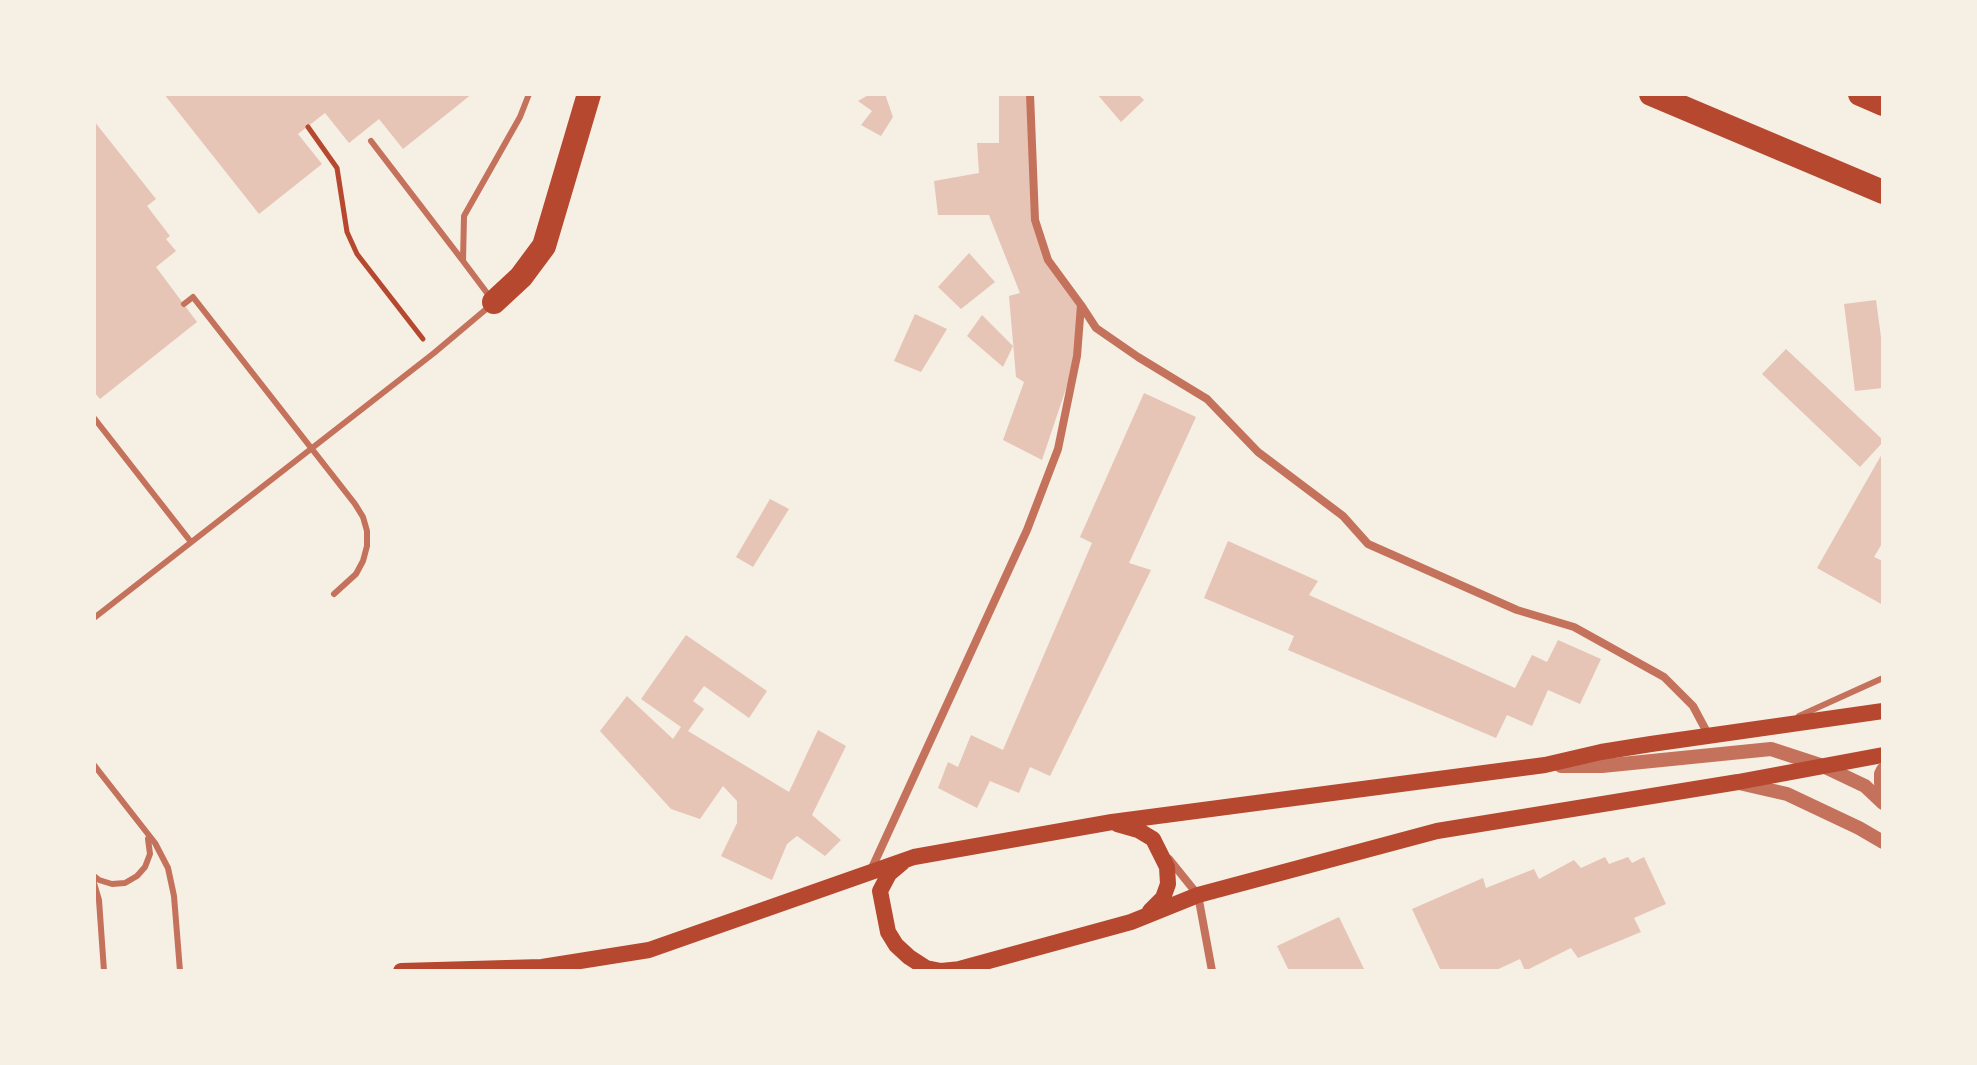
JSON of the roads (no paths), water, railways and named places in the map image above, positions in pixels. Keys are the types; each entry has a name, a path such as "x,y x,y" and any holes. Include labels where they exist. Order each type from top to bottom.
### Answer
{"highway":[{"path":"494,302 521,277 544,246 589,94"},
{"path":"1651,94 1883,192"},
{"path":"1860,94 1883,104"}],"main road":[{"path":"401,971 542,967 649,950 914,857 1112,822 1545,765 1601,752 1883,711"},
{"path":"914,857 899,864 889,874 880,891 888,932 896,945 926,968 956,970 1131,922 1198,895 1437,831 1883,755"},
{"path":"1112,822 1138,830 1153,839 1167,867 1168,884 1163,898 1131,922"}],"street":[{"path":"1030,94 1035,220 1048,260 1096,328 1207,399 1258,452 1343,516 1368,544 1517,610 1574,627 1664,677 1693,706 1709,736"},
{"path":"870,871 1027,530 1058,449 1077,356 1081,305"},
{"path":"1545,765 1602,766 1771,749 1823,766 1865,786 1883,803"},
{"path":"1883,770 1883,786"},
{"path":"1738,782 1787,794 1883,842"},
{"path":"1153,839 1198,895 1212,971"}],"lane":[{"path":"463,261 464,216 520,117 529,94"},
{"path":"94,618 434,353 494,302 371,141"},
{"path":"184,304 193,297 363,517 367,531 363,561 356,574 334,594"},
{"path":"94,418 191,542"},
{"path":"1776,727 1883,678"},
{"path":"94,765 162,855 172,882 180,971"},
{"path":"94,876 112,884 125,883 137,876 150,854 144,829"},
{"path":"94,883 99,900 104,971"}]}
